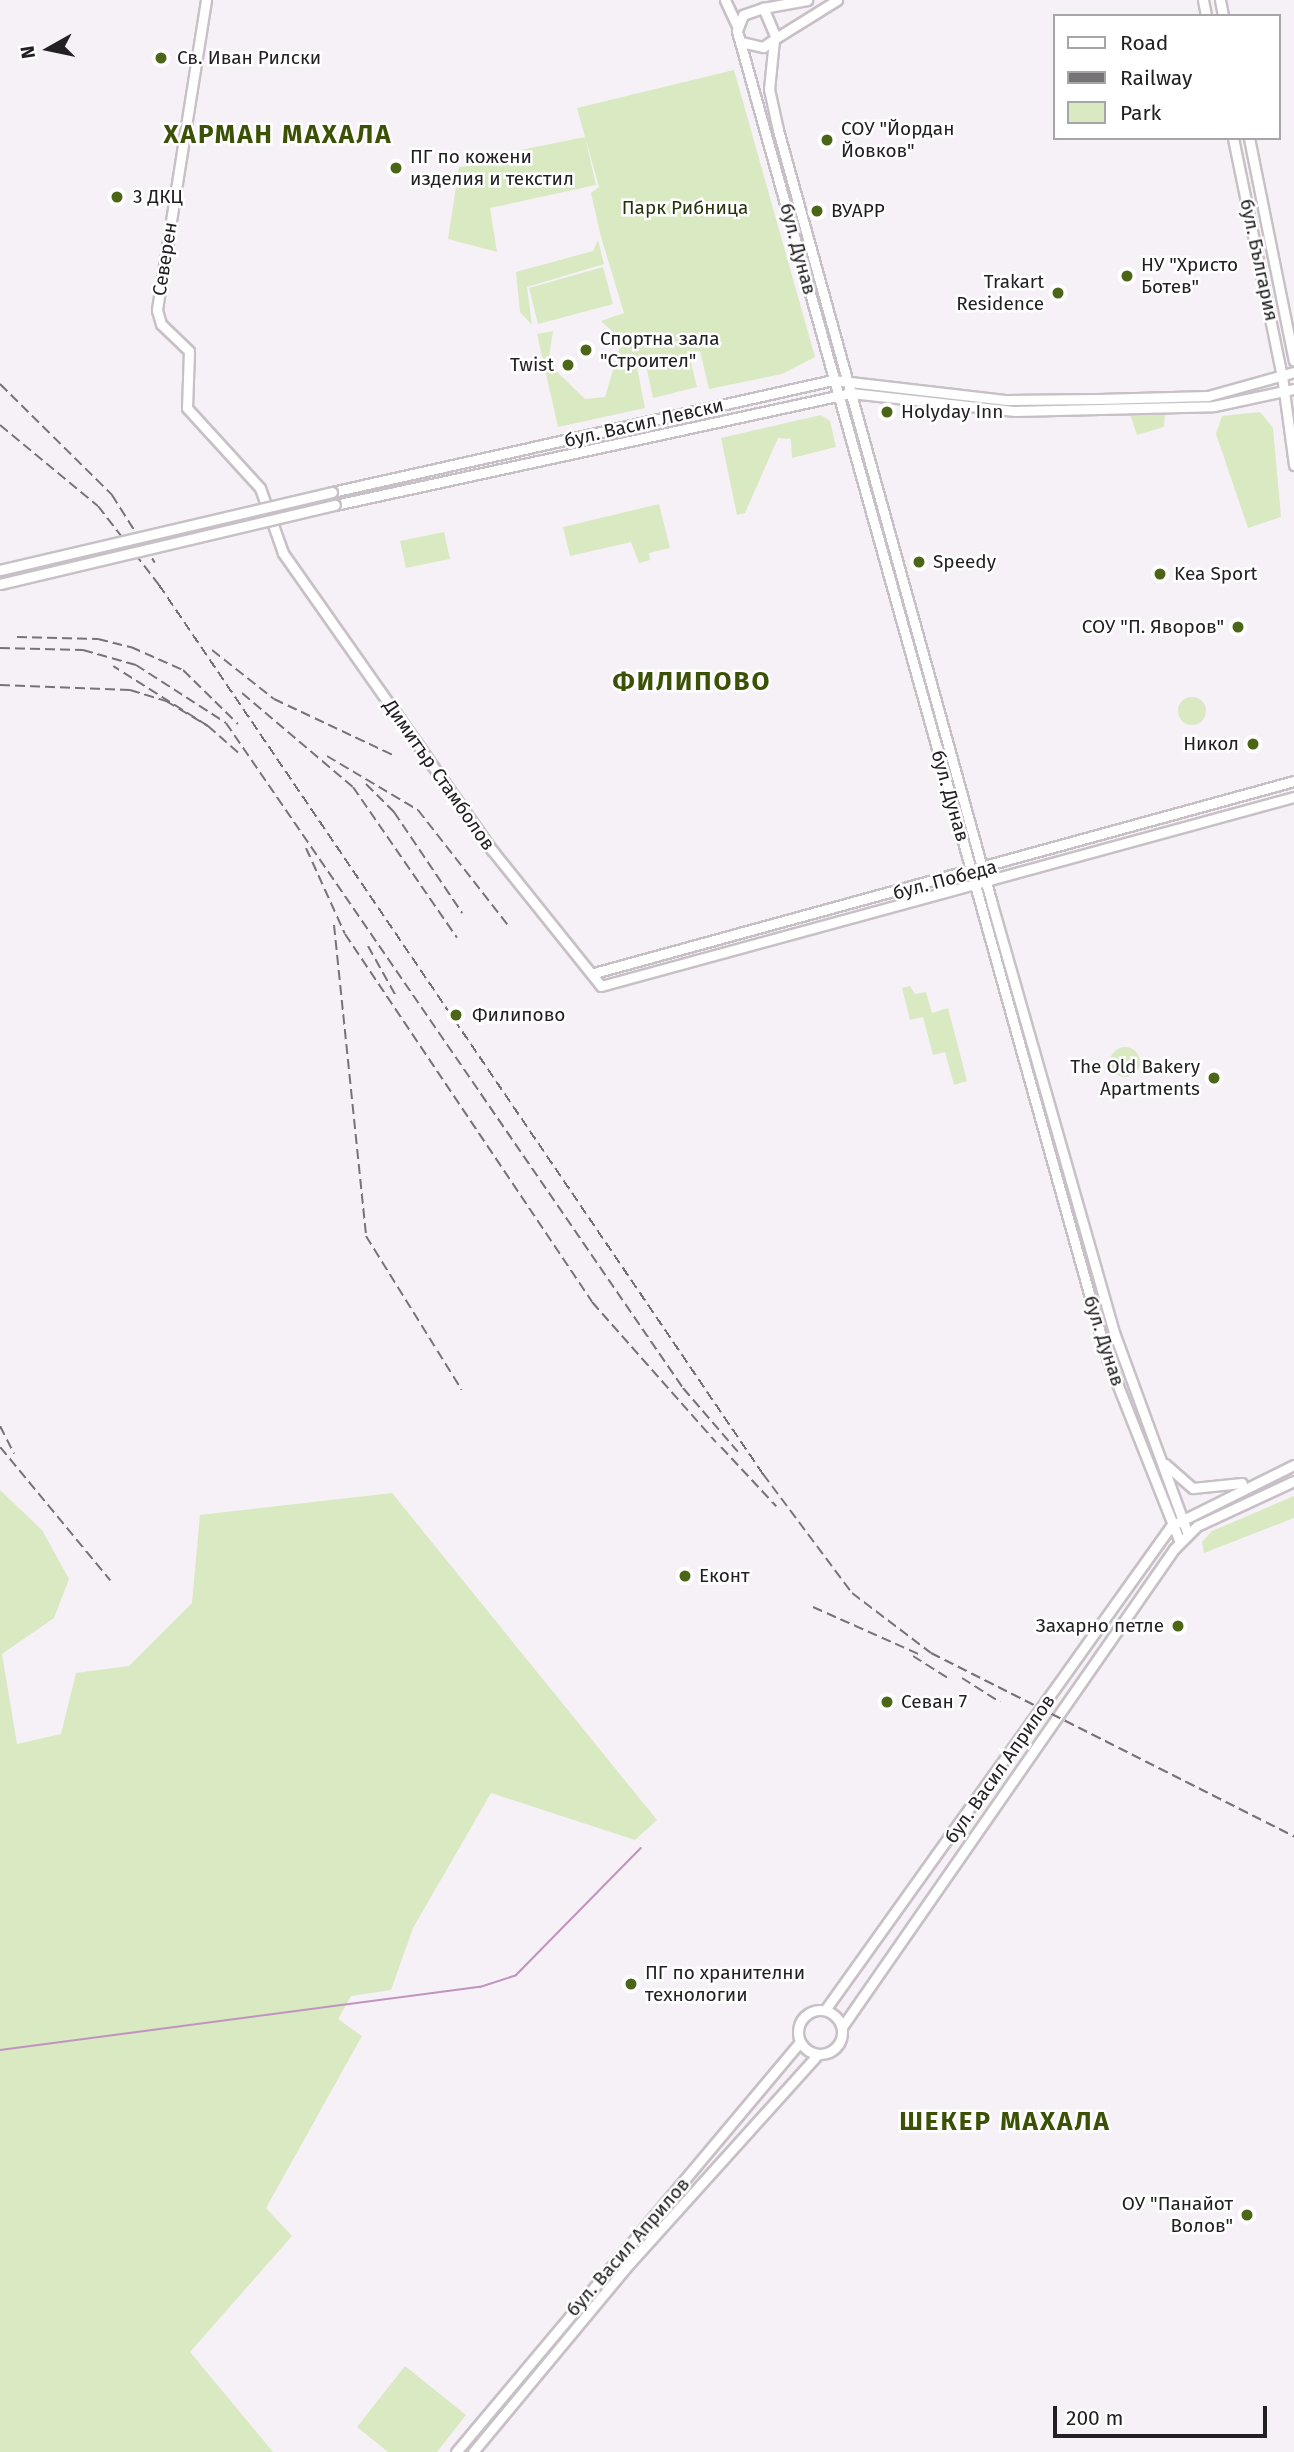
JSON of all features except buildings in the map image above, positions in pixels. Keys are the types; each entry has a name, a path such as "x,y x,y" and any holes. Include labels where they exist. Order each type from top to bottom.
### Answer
{"main road":[{"name":"Северен","path":"206,0 158,318 189,351 187,408 260,488 287,558"},
{"name":"бул. Дунав","path":"725,0 737,26 837,395 1107,1358 1171,1526 1180,1542"},
{"path":"737,26 759,5 807,0"},
{"path":"741,42 757,48 837,0"},
{"path":"759,5 775,39"},
{"name":"бул. Дунав","path":"775,39 770,97 987,886 1115,1335 1188,1534"},
{"name":"бул. България","path":"1233,140 1282,376 1289,391 1294,465"},
{"name":"бул. България","path":"1249,140 1294,361"},
{"name":"бул. Васил Левски","path":"0,570 332,492 833,380 848,379 1016,400 1208,396 1294,372"},
{"name":"бул. Васил Левски","path":"0,584 335,505 837,395 851,393 1015,411 1214,406 1289,391"},
{"name":"Димитър Стамболов","path":"287,558 492,850 594,973 601,986"},
{"name":"бул. Победа","path":"594,973 983,871 1294,781"},
{"name":"бул. Победа","path":"601,986 987,886 1294,797"},
{"path":"1160,1459 1182,1483 1199,1490 1260,1479 1294,1465"},
{"name":"бул. Васил Априлов","path":"825,2010 1171,1526 1182,1517 1260,1479"},
{"name":"бул. Васил Априлов","path":"842,2027 1180,1542 1188,1534 1294,1481"},
{"path":"825,2010 842,2027 834,2050 818,2054 800,2042 801,2020 825,2010"},
{"name":"бул. Васил Априлов","path":"456,2452 800,2042"},
{"name":"бул. Васил Априлов","path":"473,2452 630,2263 818,2054"}],"green space":[{"name":"Парк Рибница","path":"734,70 815,357 782,374 709,389 700,351 637,367 645,408 558,427 537,334 553,331 548,363 585,399 605,397 622,340 601,321 624,313 601,237 591,193 599,187 577,108"},
{"path":"585,137 596,185 490,208 497,252 448,239 459,167 506,161 506,153"},
{"path":"598,240 604,264 527,287 532,325 520,312 516,272 593,251"},
{"path":"603,267 613,304 538,324 529,288"},
{"path":"689,355 697,387 653,398 646,366"},
{"path":"1260,412 1273,428 1281,517 1248,528 1216,434 1222,416"},
{"path":"1165,413 1164,427 1137,435 1130,414"},
{"path":"821,415 830,421 836,447 792,458 791,439 778,438 745,513 737,515 721,438"},
{"path":"659,504 670,548 649,553 650,560 639,563 631,542 570,556 563,527"},
{"path":"444,532 450,559 406,568 400,541"},
{"path":"1192,697 1202,701 1206,711 1202,721 1192,725 1182,721 1178,711 1182,701"},
{"path":"910,986 915,994 926,992 932,1013 948,1008 967,1081 954,1085 945,1052 933,1055 923,1017 910,1020 902,988"},
{"path":"1125,1047 1136,1051 1140,1062 1136,1073 1125,1077 1114,1073 1110,1062 1114,1051"},
{"path":"0,1490 42,1530 69,1579 54,1618 2,1654 17,1744 61,1734 76,1673 129,1666 192,1603 200,1515 392,1493 657,1820 635,1840 491,1793 413,1928 391,1990 351,1996 338,2019 362,2036 266,2208 292,2236 190,2352 273,2452 0,2452"},
{"path":"1294,1496 1294,1518 1204,1553 1202,1542 1212,1531"},
{"path":"405,2366 466,2415 437,2452 388,2452 357,2427"}],"waterway":[{"path":"0,2050 480,1987 516,1975 641,1848"}],"railway":[{"path":"0,384 112,495 155,563"},
{"path":"0,425 98,506 159,585 763,1474 852,1593 931,1653 1294,1836"},
{"path":"17,637 98,639 131,647 183,670 238,724"},
{"path":"0,648 83,650 136,665 226,723 683,1388 738,1452"},
{"path":"212,650 274,699 395,756"},
{"path":"0,685 130,690 166,701 208,726 113,666"},
{"path":"242,693 353,787 457,938"},
{"path":"208,726 242,756"},
{"path":"327,756 418,810 508,925"},
{"path":"366,784 394,812 462,913"},
{"path":"306,848 345,934 592,1302 716,1442"},
{"path":"334,925 366,1236 462,1390"},
{"path":"368,946 396,996"},
{"path":"0,1426 14,1454"},
{"path":"0,1447 110,1580"},
{"path":"721,1447 776,1506"},
{"path":"813,1607 923,1656"},
{"path":"913,1656 948,1678"},
{"path":"962,1678 1000,1702"}],"place":[{"name":"Св. Иван Рилски","path":"161,58"},
{"name":"СОУ \"Йордан Йовков\"","path":"827,140"},
{"name":"ПГ по кожени изделия и текстил","path":"396,168"},
{"name":"3 ДКЦ","path":"117,197"},
{"name":"ВУАРР","path":"817,211"},
{"name":"НУ \"Христо Ботев\"","path":"1127,276"},
{"name":"Trakart Residence","path":"1058,293"},
{"name":"Спортна зала \"Строител\"","path":"586,350"},
{"name":"Twist","path":"568,365"},
{"name":"Holyday Inn","path":"887,412"},
{"name":"Speedy","path":"919,562"},
{"name":"Kea Sport","path":"1160,574"},
{"name":"СОУ \"П. Яворов\"","path":"1238,627"},
{"name":"Никол","path":"1253,744"},
{"name":"Филипово","path":"456,1015"},
{"name":"The Old Bakery Apartments","path":"1214,1078"},
{"name":"Еконт","path":"685,1576"},
{"name":"Захарно петле","path":"1178,1626"},
{"name":"Севан 7","path":"887,1702"},
{"name":"ПГ по хранителни технологии","path":"631,1984"},
{"name":"ОУ \"Панайот Волов\"","path":"1247,2215"}],"district":[{"name":"ХАРМАН МАХАЛА","path":"278,135"},
{"name":"ФИЛИПОВО","path":"692,682"},
{"name":"ШЕКЕР МАХАЛА","path":"1005,2122"}]}
